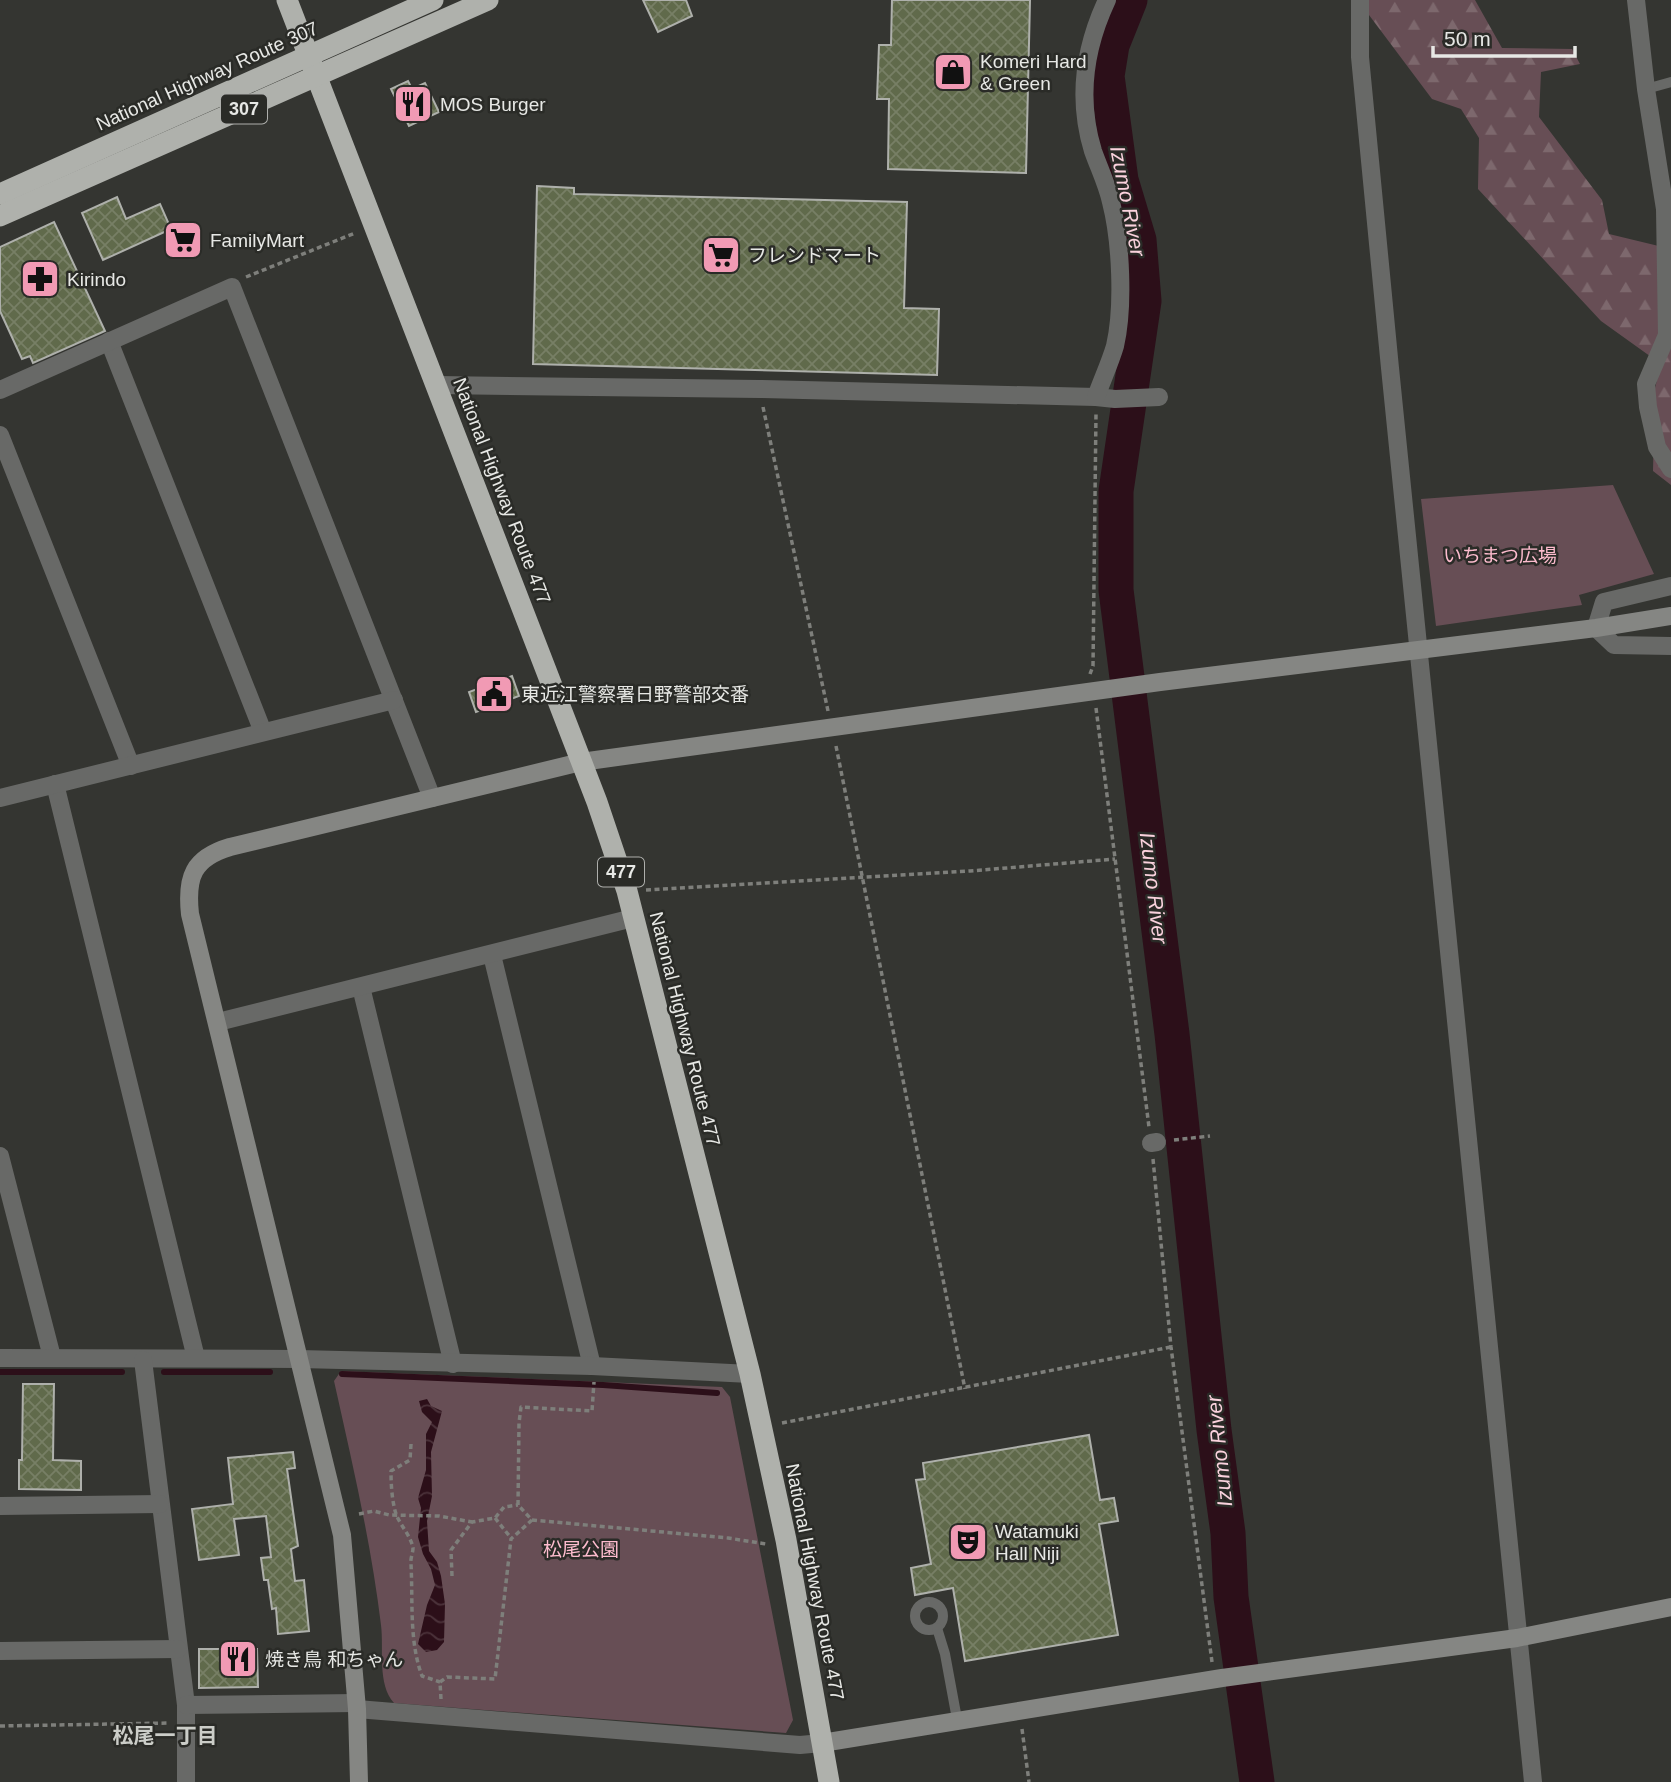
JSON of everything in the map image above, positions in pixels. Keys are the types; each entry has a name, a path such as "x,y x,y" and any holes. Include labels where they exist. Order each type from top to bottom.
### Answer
{"highway":[{"name":"National Highway Route 477","path":"287,0 597,802 627,891 762,1426 786,1539 829,1782"},
{"name":"National Highway Route 307","path":"0,194 433,0"},
{"name":"307","path":"0,216 488,0"}],"street":[{"path":"1096,397 1115,345 1120,290 1119,243 1111,200 1093,149 1083,107 1084,72 1098,18 1107,0"},
{"path":"1360,0 1362,70 1533,1782"},
{"path":"1636,0 1646,89 1668,217 1667,335 1646,384 1657,447 1670,465"},
{"path":"0,390 232,287 432,798"},
{"path":"109,341 264,732"},
{"path":"438,386 760,389 1096,397 1115,400 1160,397"},
{"path":"0,435 131,766"},
{"path":"1596,628 1604,601 1671,586"},
{"path":"359,1782 356,1706 342,1535 190,914 189,881 198,865 217,851 230,846 581,762 1160,682 1596,628 1671,616"},
{"path":"1596,628 1614,645 1671,646"},
{"path":"0,798 394,700"},
{"path":"55,784 197,1359"},
{"path":"218,1022 633,918"},
{"path":"492,955 593,1373"},
{"path":"361,986 453,1364"},
{"path":"0,1156 52,1357"},
{"path":"0,1358 299,1359 453,1364 593,1373 750,1374"},
{"path":"143,1360 186,1714 186,1782"},
{"path":"0,1506 160,1504"},
{"path":"186,1714 356,1706 800,1745 1268,1671 1517,1637 1671,1607"},
{"path":"0,1651 178,1649"}],"lane":[{"path":"1646,89 1671,82"},
{"path":"937,1628 945,1654 957,1719"}],"path":[{"path":"232,287 238,280 373,226"},
{"path":"760,389 863,877 965,1389"},
{"path":"1096,397 1092,692 1154,1143 1171,1347 1218,1679"},
{"path":"627,891 1115,859"},
{"path":"1154,1143 1210,1136"},
{"path":"762,1426 965,1389 1171,1347"},
{"path":"593,1373 592,1411 521,1407 518,1505 531,1520 771,1545"},
{"path":"411,1444 410,1460 391,1471 391,1485 397,1515 413,1549 410,1560 415,1657 422,1676 440,1682"},
{"path":"359,1514 373,1511 472,1522 495,1518 504,1507 518,1505"},
{"path":"495,1518 512,1539"},
{"path":"440,1682 447,1677 495,1679 512,1539 531,1520"},
{"path":"452,1576 452,1550 472,1522"},
{"path":"440,1682 442,1715"},
{"path":"1019,1710 1029,1782"},
{"path":"0,1726 186,1714"}],"green space":[{"path":"1368,0 1475,0 1502,48 1572,49 1580,64 1541,72 1539,117 1602,200 1609,234 1671,249 1671,485 1653,471 1655,388 1661,364 1601,321 1478,189 1479,138 1461,109 1432,99 1369,15"},
{"name":"いちまつ広場","path":"1613,485 1654,574 1579,595 1582,605 1436,626 1421,499"},
{"name":"松尾公園","path":"341,1371 722,1387 730,1397 793,1720 786,1733 394,1703 383,1677 381,1625 372,1563 334,1381"}],"water":[{"path":"427,1399 431,1406 442,1411 431,1452 432,1496 427,1521 429,1551 437,1562 445,1604 444,1642 437,1650 426,1652 418,1644 427,1605 435,1585 418,1537 421,1508 418,1498 426,1470 426,1434 432,1422 422,1412 419,1401"}],"building":[{"path":"643,0 686,0 692,16 658,32"},
{"name":"Komeri Hard & Green","path":"892,0 1030,0 1026,173 888,169 889,99 877,99 879,45 891,45"},
{"name":"MOS Burger","path":"408,81 412,89 425,83 439,112 409,126 391,89"},
{"name":"フレンドマート","path":"537,186 574,188 574,194 907,202 904,308 939,309 937,375 533,364"},
{"path":"117,197 126,219 160,204 171,229 103,260 82,213"},
{"name":"Kirindo","path":"54,222 105,331 33,363 30,356 22,359 0,311 0,247"},
{"name":"東近江警察署日野警部交番","path":"512,676 519,696 476,712 469,692"},
{"path":"23,1384 54,1384 53,1460 81,1461 81,1490 19,1489"},
{"path":"1089,1435 1100,1500 1114,1498 1118,1521 1099,1524 1118,1635 965,1661 953,1588 915,1595 911,1568 931,1564 916,1480 925,1479 923,1463"},
{"path":"293,1452 295,1468 287,1469 298,1546 291,1549 295,1581 304,1580 309,1631 278,1634 276,1608 272,1609 268,1580 264,1580 261,1558 271,1557 266,1516 234,1519 239,1555 199,1560 192,1509 233,1504 228,1458"},
{"path":"199,1649 257,1649 258,1687 199,1688"}],"waterway":[{"name":"Izumo River","path":"1130,0 1112,45 1107,76 1121,180 1139,240 1144,301 1116,491 1116,590 1172,1034 1214,1430 1228,1533 1231,1597 1257,1782"},
{"path":"0,1372 122,1372"},
{"path":"164,1372 270,1372"},
{"path":"342,1374 603,1385 717,1393"}],"place":[{"name":"Komeri Hard & Green","path":"953,72"},
{"name":"MOS Burger","path":"413,104"},
{"name":"FamilyMart","path":"183,240"},
{"name":"フレンドマート","path":"721,255"},
{"name":"Kirindo","path":"40,279"},
{"name":"東近江警察署日野警部交番","path":"494,694"},
{"name":"Watamuki Hall Niji","path":"968,1542"},
{"name":"焼き鳥 和ちゃん","path":"238,1659"}],"district":[{"name":"松尾一丁目","path":"165,1735"}]}
